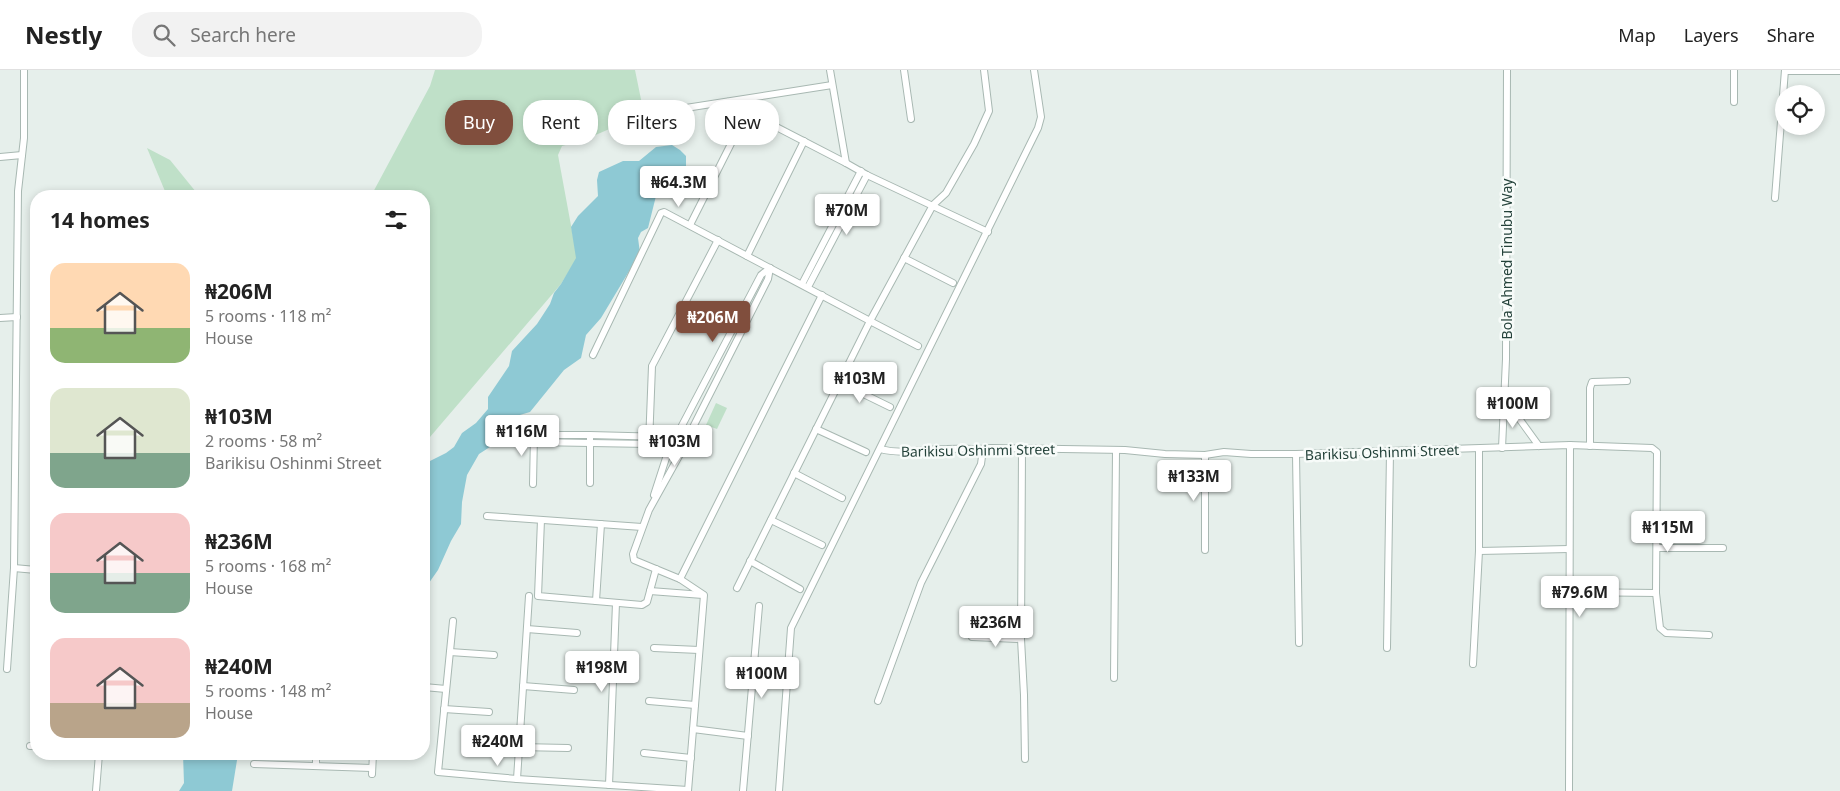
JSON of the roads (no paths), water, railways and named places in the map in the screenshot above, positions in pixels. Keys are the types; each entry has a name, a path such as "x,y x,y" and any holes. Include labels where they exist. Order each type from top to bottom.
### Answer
{"street":[{"path":"7,669 14,568 18,191 22,155 24,70"},
{"path":"830,70 846,163"},
{"path":"904,70 911,119"},
{"path":"737,588 870,320 933,205 946,193 974,144 989,111 984,70"},
{"path":"779,791 790,628 1041,122 1034,70"},
{"name":"Bola Ahmed Tinubu Way","path":"1502,448 1505,399 1507,70"},
{"path":"1734,70 1734,102"},
{"path":"1776,198 1785,71 1840,71"},
{"path":"740,100 832,85"},
{"path":"779,128 864,173 988,232"},
{"path":"747,256 804,141"},
{"path":"690,225 730,145"},
{"path":"0,157 22,155"},
{"path":"805,286 864,173"},
{"path":"593,355 659,216 664,212 918,346"},
{"path":"649,444 652,366 718,240"},
{"path":"904,258 953,283"},
{"path":"677,434 760,274 770,268"},
{"path":"704,595 680,579 633,558 642,527 650,510 684,450 685,443 768,279 770,268"},
{"path":"680,579 822,295"},
{"path":"0,318 16,317"},
{"path":"1590,446 1590,388 1592,382 1627,381"},
{"path":"840,382 890,407"},
{"path":"1505,399 1539,446"},
{"path":"816,429 866,452"},
{"path":"534,439 590,435 666,437 677,434 685,443"},
{"path":"590,435 590,483"},
{"path":"650,510 667,455 662,444 666,437"},
{"path":"534,439 590,443 649,444 663,448"},
{"path":"533,484 534,439"},
{"path":"1569,791 1570,445"},
{"name":"Barikisu Oshinmi Street","path":"880,449 900,452 998,448 1125,450 1205,455 1224,452 1296,454 1570,445 1655,449 1657,452 1656,593 1662,631 1666,633 1709,635"},
{"path":"878,701 921,583 981,464 983,449"},
{"path":"1022,449 1020,639 1024,695 1025,759"},
{"path":"1473,664 1479,551 1479,449"},
{"path":"1114,678 1116,451"},
{"path":"1387,648 1390,452"},
{"path":"1296,454 1299,643"},
{"path":"667,455 679,456"},
{"path":"1205,455 1205,550"},
{"path":"794,473 842,498"},
{"path":"487,516 642,527"},
{"path":"541,520 538,596 645,604 656,569"},
{"path":"771,520 822,546"},
{"path":"596,601 601,524"},
{"path":"1657,548 1723,548"},
{"path":"1479,551 1569,549"},
{"path":"750,561 800,589"},
{"path":"14,568 30,569"},
{"path":"650,591 704,595"},
{"path":"1570,592 1656,593"},
{"path":"453,621 438,772 688,790 704,595"},
{"path":"517,779 529,596"},
{"path":"609,785 616,603"},
{"path":"743,791 759,606"},
{"path":"527,629 577,633"},
{"path":"972,637 1020,639"},
{"path":"654,648 699,650"},
{"path":"450,652 494,655"},
{"path":"523,686 574,690"},
{"path":"430,688 446,689"},
{"path":"648,701 695,705"},
{"path":"444,708 489,712"},
{"path":"693,729 748,736"},
{"path":"519,747 568,748"},
{"path":"644,753 691,758"},
{"path":"96,791 98,760"},
{"path":"316,760 316,766"},
{"path":"254,764 316,766 372,771 373,760"}],"water":[{"path":"672,145 686,156 686,166 656,196 648,228 641,232 638,238 640,253 601,318 586,335 581,358 564,370 530,412 513,417 507,436 479,454 467,475 462,502 461,524 438,570 430,581 430,461 454,447 462,433 476,423 488,409 488,397 509,366 512,351 537,324 550,304 554,293 576,258 571,227 578,216 598,196 597,180 599,172 623,161 639,161 656,147"},
{"path":"183,760 237,760 232,791 179,791 184,783"}]}
